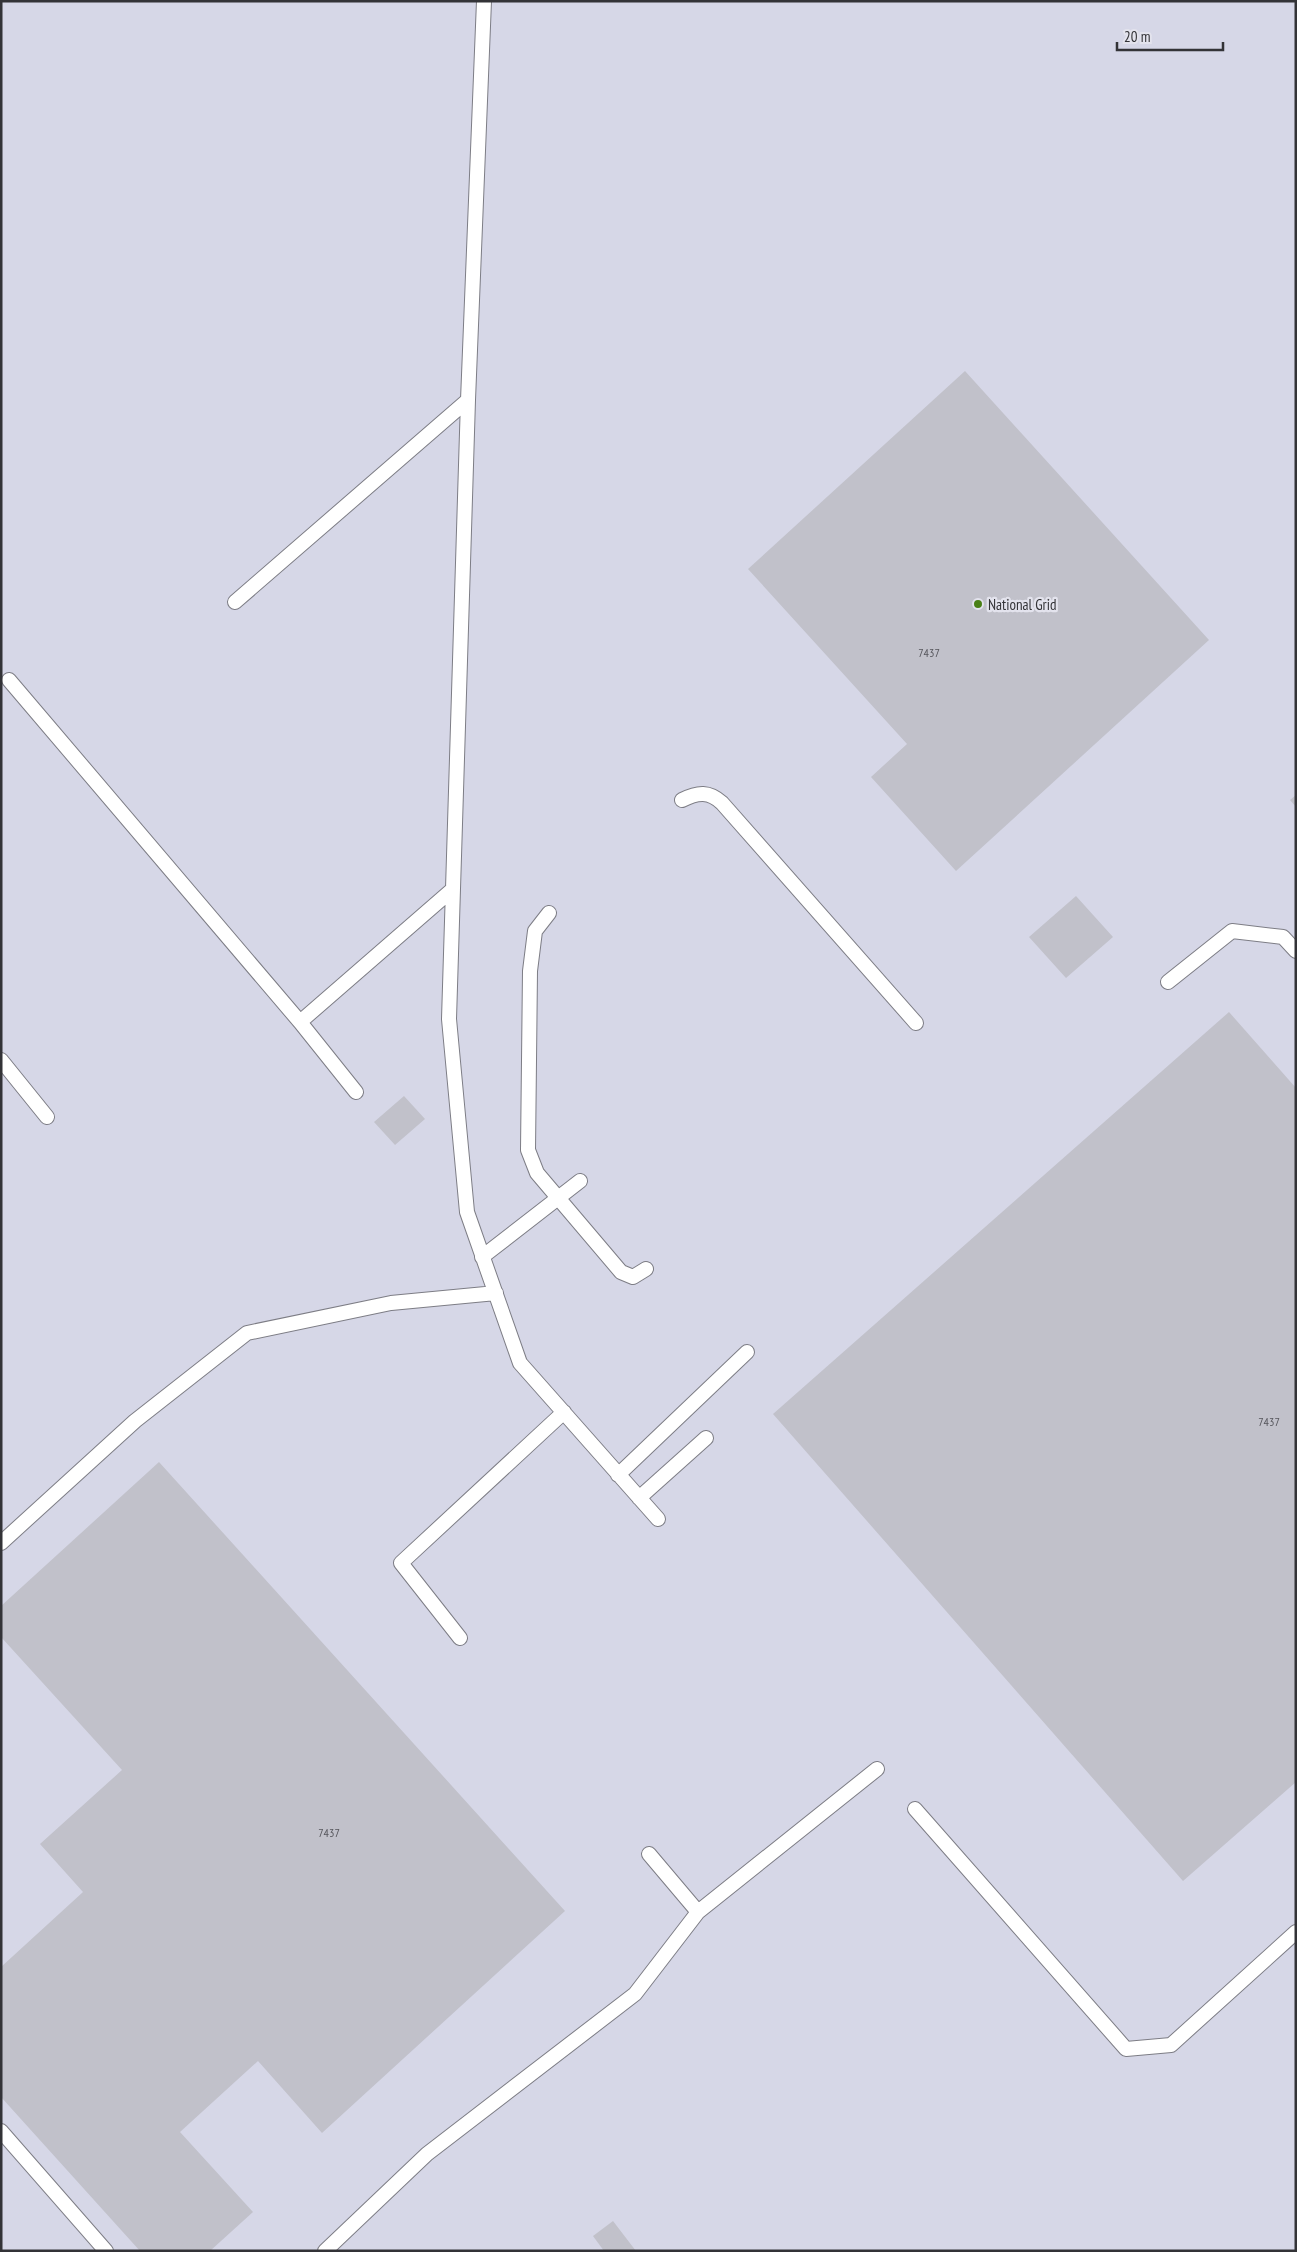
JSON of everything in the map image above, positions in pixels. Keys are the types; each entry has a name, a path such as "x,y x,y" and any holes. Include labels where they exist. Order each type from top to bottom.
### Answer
{"lane":[{"path":"484,1 468,400 449,1019 467,1212 520,1363 658,1519"},
{"path":"235,602 468,400"},
{"path":"9,680 300,1022 356,1092"},
{"path":"682,800 693,794 703,793 714,796 722,803 916,1024"},
{"path":"300,1022 453,889"},
{"path":"549,913 535,931 530,971 528,1150 537,1173 557,1199 621,1272 633,1277 641,1274 646,1268"},
{"path":"1168,982 1232,930 1283,937 1296,951"},
{"path":"1,1060 47,1117"},
{"path":"482,1257 580,1181"},
{"path":"1,1543 135,1421 247,1333 391,1304 496,1294"},
{"path":"618,1475 747,1352"},
{"path":"460,1638 401,1563 564,1412"},
{"path":"639,1498 706,1438"},
{"path":"324,2251 427,2154 635,1994 698,1912 877,1769"},
{"path":"915,1809 1126,2049 1171,2045 1296,1932"},
{"path":"649,1854 698,1912"},
{"path":"1,2131 106,2251"}],"shaded area":[{"name":"National Grid","path":"1,1 1296,1 1296,2251 1,2251"}],"building":[{"name":"National Grid","path":"965,371 1209,640 956,871 871,777 907,744 748,569"},
{"path":"1296,795 1296,807 1290,800"},
{"path":"1076,896 1113,937 1066,978 1029,937"},
{"path":"1229,1012 1296,1088 1296,1782 1183,1881 773,1414"},
{"path":"404,1096 425,1119 395,1145 374,1122"},
{"path":"159,1462 565,1911 322,2133 258,2061 180,2132 253,2212 210,2251 140,2251 1,2097 1,1967 83,1892 40,1844 122,1770 1,1637 1,1606"},
{"path":"613,2221 636,2251 604,2251 593,2236"}],"place":[{"name":"National Grid","path":"978,604"}]}
